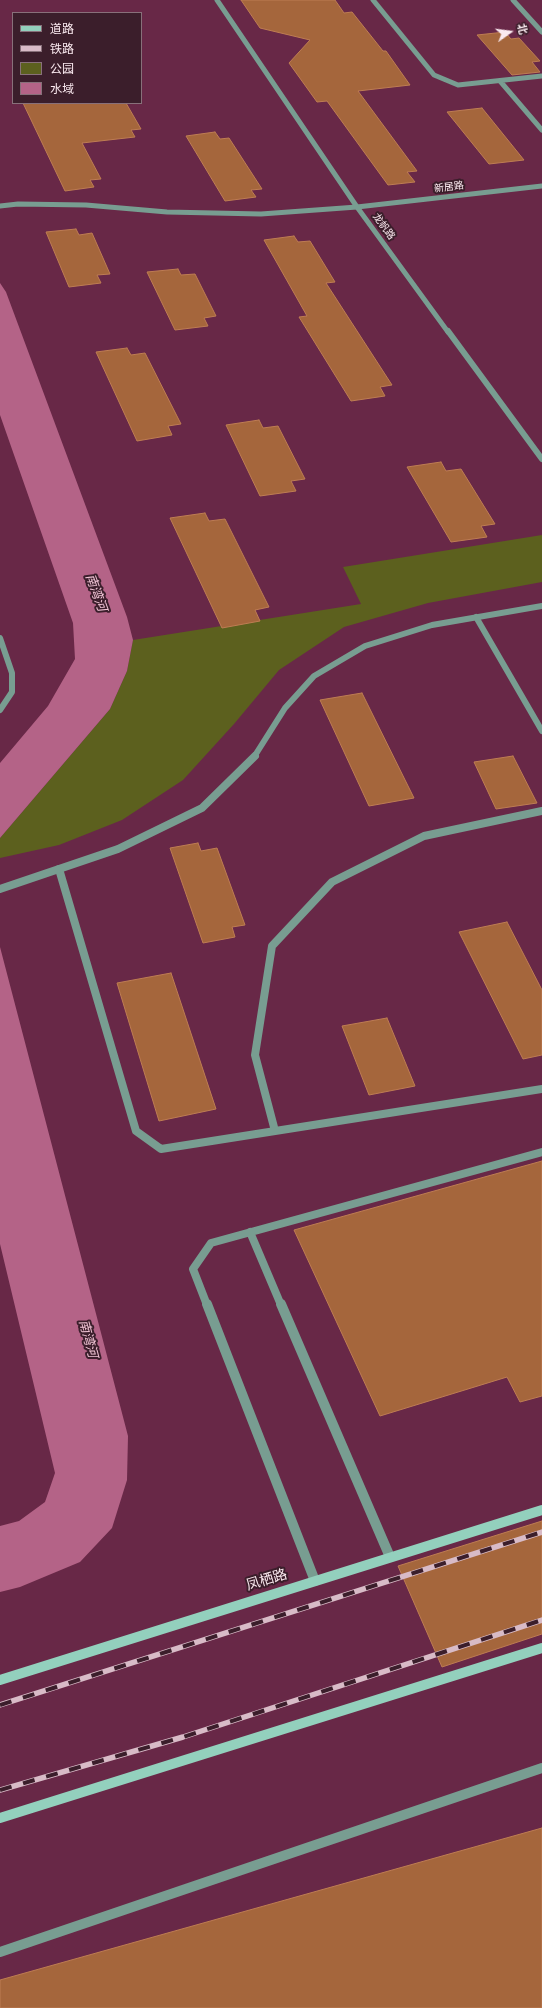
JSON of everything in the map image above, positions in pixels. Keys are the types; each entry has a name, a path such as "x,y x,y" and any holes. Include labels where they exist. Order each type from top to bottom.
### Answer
{"main road":[{"name":"凤栖路","path":"0,1680 542,1510"},
{"path":"0,1818 542,1648"}],"street":[{"name":"龙帆路","path":"217,0 357,207 542,459"},
{"path":"373,0 434,75 458,85 542,76"},
{"path":"513,0 542,32"},
{"path":"500,81 542,130"},
{"name":"新居路","path":"0,206 18,204 86,205 167,212 227,215 261,214 357,207 542,186"},
{"path":"0,888 118,849 202,808 254,758 285,708 314,676 365,646 432,625 542,606"},
{"path":"476,617 542,731"},
{"path":"0,638 12,673 12,692 0,710"},
{"path":"275,1131 255,1055 272,946 332,882 395,850 424,836 542,811"},
{"path":"59,869 136,1131 161,1149 542,1089"},
{"path":"315,1581 193,1269 211,1243 542,1152"},
{"path":"250,1232 390,1557"},
{"path":"0,1952 542,1768"}],"green space":[{"path":"542,535 542,582 428,603 344,627 279,670 234,724 183,780 122,820 59,845 0,858 0,838 110,709 127,671 133,640 361,604 343,567"}],"water":[{"name":"南湾河","path":"0,283 6,292 127,617 133,640 127,671 110,709 0,838 0,763 48,706 75,659 73,623 0,415"},
{"name":"南湾河","path":"0,947 128,1436 127,1480 112,1528 80,1562 20,1587 0,1592 0,1526 19,1521 45,1502 55,1473 0,1244"}],"building":[{"path":"241,0 335,0 344,13 352,12 383,51 386,51 410,85 358,91 417,171 407,172 415,182 388,185 327,101 317,102 289,63 310,40 260,28"},
{"path":"505,32 511,39 519,38 540,61 532,62 540,72 512,75 477,35"},
{"path":"23,104 127,104 141,129 131,130 135,137 82,143 101,179 90,180 94,187 65,191"},
{"path":"482,108 524,160 489,164 447,112"},
{"path":"215,132 220,139 229,138 262,189 251,190 256,197 225,201 186,136"},
{"path":"76,229 79,235 92,233 110,274 97,275 101,283 69,287 46,232"},
{"path":"294,236 298,242 310,241 335,282 326,283 392,385 380,387 385,396 351,401 299,317 307,316 264,240"},
{"path":"178,269 181,275 195,274 216,316 204,318 208,326 175,330 147,272"},
{"path":"127,348 131,355 145,353 181,424 168,426 172,435 137,441 96,352"},
{"path":"259,420 263,428 278,426 305,479 291,481 296,491 260,496 226,425"},
{"path":"441,462 446,471 461,469 495,524 481,526 487,537 451,542 407,467"},
{"path":"205,513 209,521 225,519 269,607 255,610 260,621 222,628 170,518"},
{"path":"362,693 414,798 369,806 320,700"},
{"path":"513,756 537,803 496,809 474,762"},
{"path":"198,843 201,851 217,848 245,925 232,927 235,937 203,943 170,848"},
{"path":"507,922 542,990 542,1055 523,1059 459,932"},
{"path":"171,973 216,1109 159,1121 117,983"},
{"path":"387,1018 415,1086 369,1095 342,1026"},
{"path":"542,1161 542,1396 520,1402 507,1377 380,1416 294,1230"},
{"path":"542,1521 542,1634 442,1667 398,1566"},
{"path":"542,1828 542,2008 0,2008 0,1980"}],"railway":[{"path":"0,1705 542,1532"},
{"path":"0,1790 183,1737 542,1620"}]}
